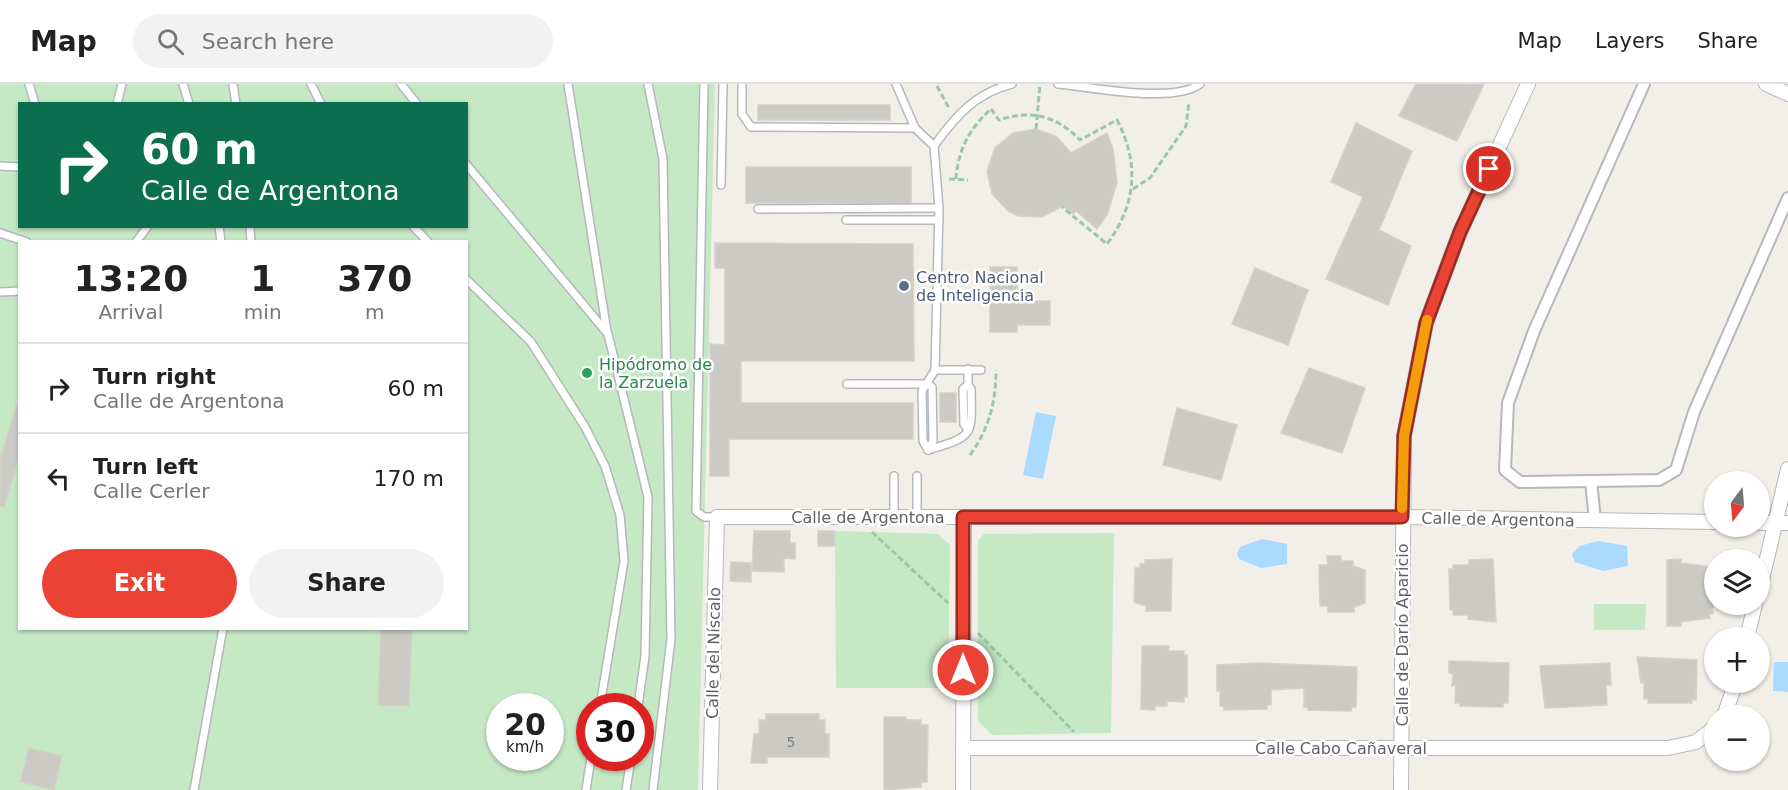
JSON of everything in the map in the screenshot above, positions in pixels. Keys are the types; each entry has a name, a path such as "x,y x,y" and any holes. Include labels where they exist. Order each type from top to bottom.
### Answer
{"street":[{"name":"Calle de Darío Aparicio","path":"1401,790 1404,436 1426,323 1460,232 1528,84"},
{"path":"1644,84 1534,331 1508,403 1505,470 1520,482 1659,480 1676,470 1694,412 1788,198"},
{"path":"1766,84 1788,94"},
{"path":"1770,515 1788,469"},
{"name":"Calle de Argentona","path":"1591,481 1595,520"},
{"name":"Calle de Argentona","path":"717,517 1402,517 1704,522"},
{"name":"Calle del Níscalo","path":"710,790 717,517"},
{"path":"963,517 963,790"},
{"path":"1770,523 1788,523"},
{"name":"Calle Cabo Cañaveral","path":"963,748 1668,748 1696,742 1704,736"}],"lane":[{"path":"29,84 34,102"},
{"path":"118,102 122,84"},
{"path":"183,84 188,102"},
{"path":"233,84 236,102"},
{"path":"311,84 320,102"},
{"path":"401,84 415,102"},
{"path":"568,84 608,334 648,496 645,657 640,693"},
{"path":"648,84 663,159 670,639 653,790"},
{"path":"704,84 696,511 704,517 717,517"},
{"path":"721,185 723,84"},
{"path":"742,84 742,114 751,127 915,128"},
{"path":"896,84 915,128 934,146 938,179 935,370 922,391 923,441 928,450 961,440 968,430 964,424 963,412 963,389 968,385 968,369"},
{"path":"934,146 954,118 986,93 1012,84"},
{"path":"1058,84 1165,94 1190,91 1200,84"},
{"path":"0,166 18,167"},
{"path":"468,166 608,334"},
{"path":"758,209 939,208"},
{"path":"846,220 939,220"},
{"path":"415,228 426,240"},
{"path":"0,234 20,240"},
{"path":"468,281 531,342 585,427 605,466 620,515 624,561 602,693"},
{"path":"0,292 18,291"},
{"path":"935,370 981,370"},
{"path":"847,384 927,384"},
{"path":"894,476 894,517"},
{"path":"917,476 917,517"},
{"path":"194,790 223,630"},
{"path":"586,790 589,771"},
{"path":"626,790 629,771"}],"path":[{"path":"1036,129 1040,84"},
{"path":"937,86 954,118"},
{"path":"1132,190 1149,178 1186,126 1190,91"},
{"path":"986,93 999,120 1024,114 1037,114 1053,119 1068,128 1080,140 1117,120 1131,154 1132,190 1123,219 1107,244 1062,207"},
{"path":"956,179 962,147 969,133 992,109"},
{"path":"938,179 968,180"},
{"path":"970,455 983,438 996,396 996,370"}],"green space":[{"name":"Hipódromo de la Zarzuela","path":"0,84 715,84 698,790 0,790"},
{"path":"835,531 938,534 950,545 948,688 836,688"},
{"path":"1114,533 1111,733 992,735 978,721 978,541 984,534"},
{"path":"1594,604 1646,604 1645,630 1594,630"}],"water":[{"path":"1036,412 1056,416 1043,479 1023,475"},
{"path":"1262,539 1287,544 1287,564 1261,568 1239,559 1237,554 1240,547"},
{"path":"1598,541 1627,546 1628,566 1603,571 1575,562 1572,554 1580,546"},
{"path":"1774,662 1788,662 1788,692 1773,691"}],"building":[{"path":"1416,84 1484,84 1457,141 1399,116"},
{"path":"758,105 890,105 890,120 758,120"},
{"path":"1356,123 1412,151 1379,230 1411,246 1388,305 1326,279 1363,197 1331,182"},
{"path":"1036,129 1057,137 1071,153 1107,133 1113,149 1117,183 1107,215 1097,229 1076,211 1073,214 1063,206 1042,217 1018,216 1008,211 992,194 987,171 995,148 1013,133"},
{"path":"746,167 911,167 911,203 746,203"},
{"path":"715,243 913,244 914,361 741,361 741,403 913,403 913,439 729,439 729,476 710,476 710,344 725,345 725,268 715,268"},
{"path":"990,267 1017,267 1017,301 1050,301 1050,325 1017,325 1017,332 990,332"},
{"path":"1255,268 1308,290 1288,345 1232,324"},
{"path":"1309,368 1365,388 1342,453 1281,433"},
{"path":"940,393 956,393 956,422 940,422"},
{"path":"16,406 18,406 18,460 4,507 0,506 0,459"},
{"path":"1177,408 1237,425 1221,480 1163,465"},
{"path":"754,531 790,531 790,543 795,543 795,559 784,558 784,572 752,571"},
{"path":"818,531 835,531 835,546 818,546"},
{"path":"1327,556 1341,556 1341,561 1353,561 1353,566 1365,570 1365,603 1354,607 1354,612 1328,612 1328,606 1320,606 1319,565 1328,565"},
{"path":"1172,559 1171,611 1146,611 1146,606 1134,602 1135,568 1140,568 1140,564 1145,564 1145,560"},
{"path":"1493,559 1496,622 1468,619 1468,615 1453,615 1453,610 1450,610 1449,569 1453,569 1453,565 1469,565 1469,560"},
{"path":"1681,559 1681,563 1704,566 1704,615 1709,615 1710,618 1681,622 1681,626 1667,626 1667,560"},
{"path":"731,562 751,563 751,582 730,581"},
{"path":"381,630 412,630 409,706 378,705"},
{"path":"1142,646 1169,646 1168,651 1184,651 1184,655 1187,655 1187,697 1184,697 1184,702 1167,701 1167,706 1155,706 1155,710 1141,709"},
{"path":"1637,657 1697,660 1696,700 1692,699 1692,703 1648,703 1648,699 1644,699 1644,682 1641,683"},
{"path":"1449,661 1509,663 1508,703 1503,703 1503,707 1460,706 1460,703 1455,703 1456,685 1452,686 1453,674 1449,673"},
{"path":"1259,663 1357,667 1356,707 1352,707 1351,711 1308,710 1308,707 1304,707 1304,688 1271,690 1271,705 1267,705 1267,709 1224,710 1224,706 1220,706 1220,691 1217,691 1217,665"},
{"path":"1610,663 1611,685 1606,685 1607,705 1545,708 1540,666"},
{"path":"766,714 819,714 819,720 825,720 825,734 829,734 829,757 767,757 767,763 751,763 754,734 759,734 759,720 766,720"},
{"path":"884,717 906,717 906,720 921,720 921,725 928,725 927,782 921,782 921,787 884,790"},
{"path":"29,748 62,756 54,790 20,782"}],"slow traffic":[{"path":"1402,508 1404,436 1427,320"}],"place":[{"name":"Centro Nacional de Inteligencia","path":"904,286"},
{"name":"Hipódromo de la Zarzuela","path":"587,373"}],"route":[{"path":"963,670 963,517 1402,517 1404,436 1426,323 1460,232 1489,169"}]}
